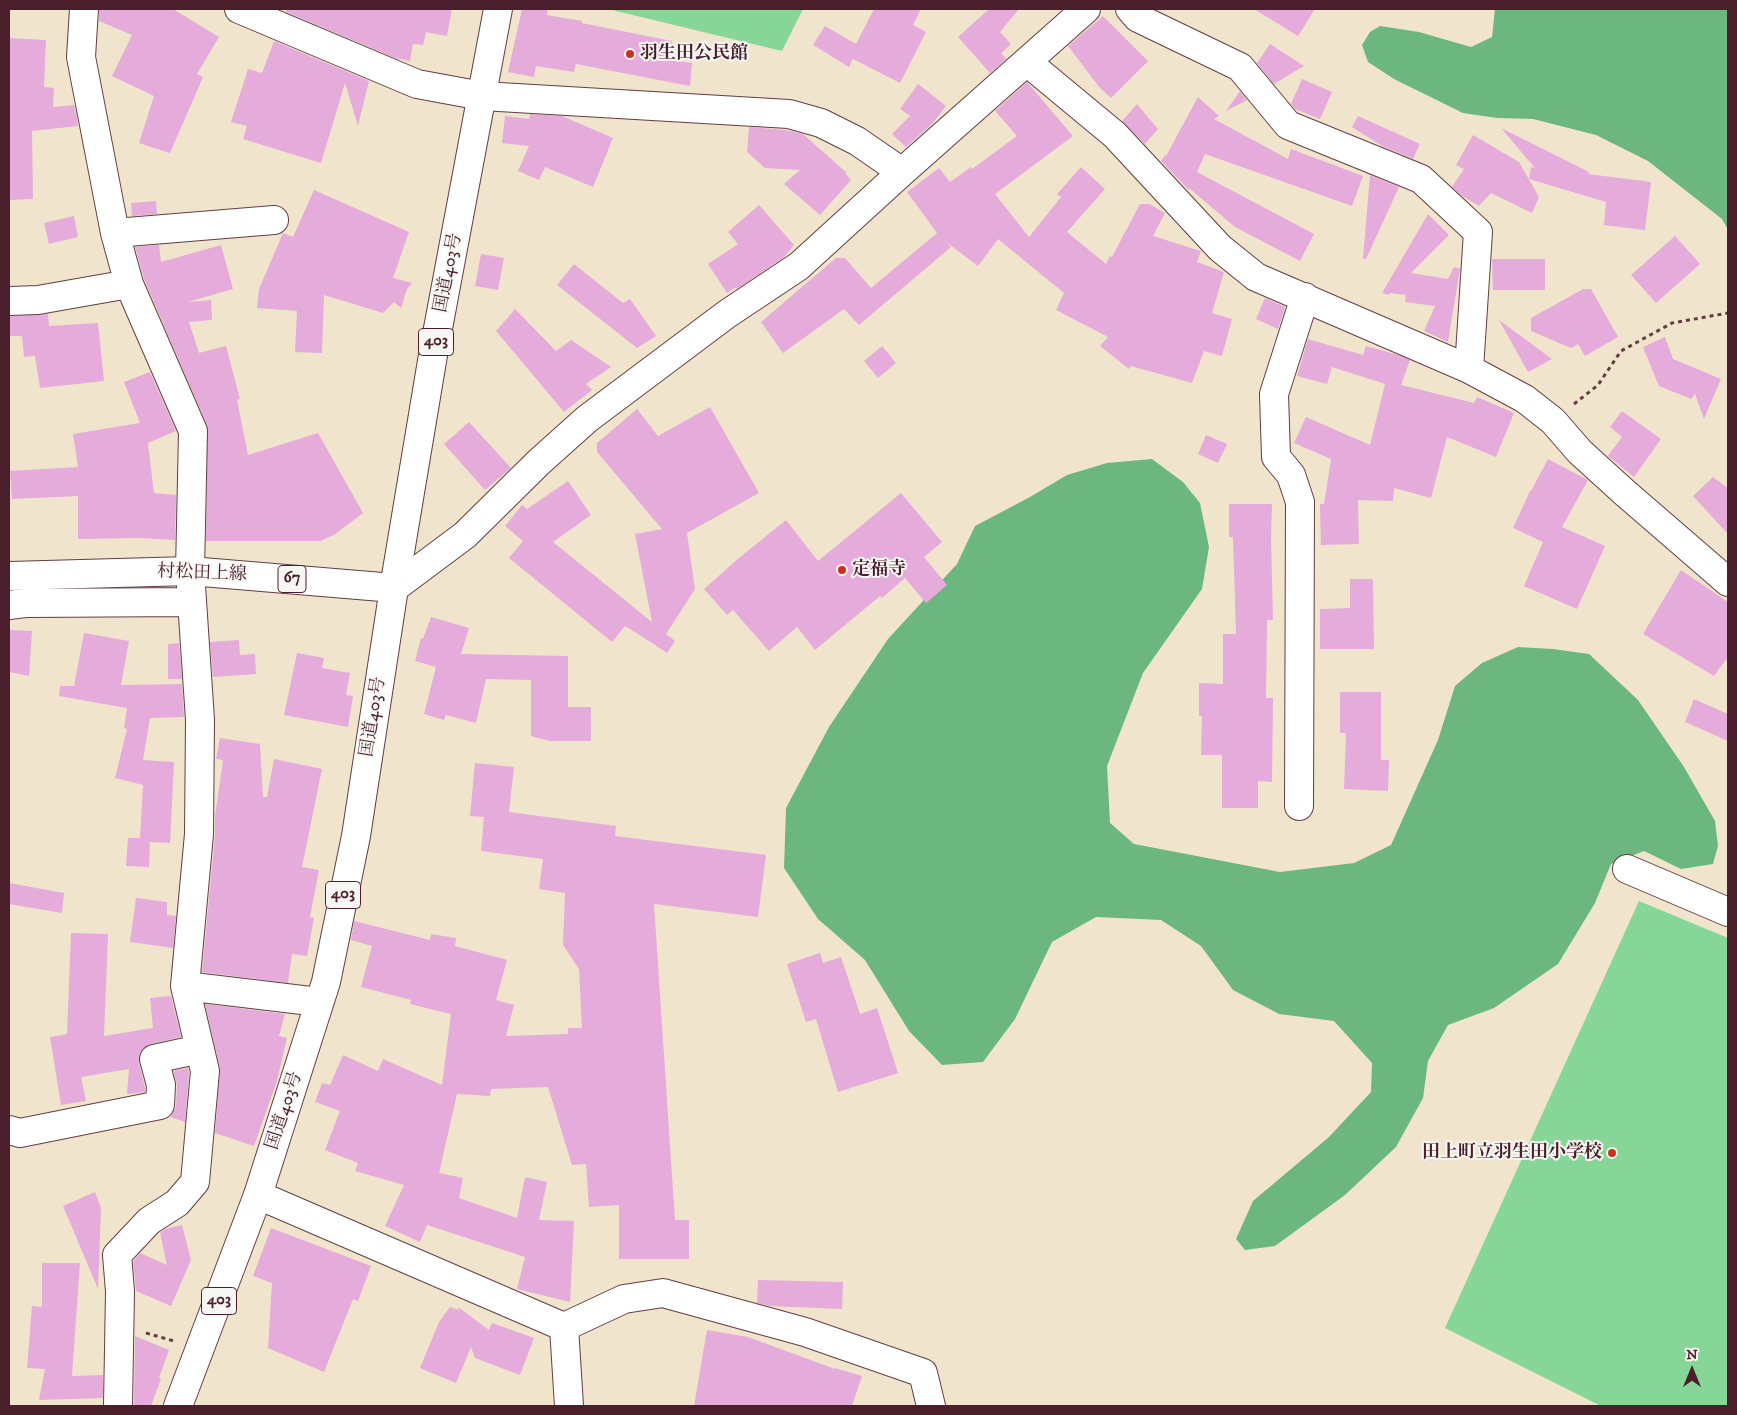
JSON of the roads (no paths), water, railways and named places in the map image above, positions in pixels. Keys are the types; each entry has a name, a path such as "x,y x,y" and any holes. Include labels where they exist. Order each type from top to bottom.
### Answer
{"main road":[{"path":"84,9 81,57 115,233 129,284 193,431 190,571 200,720 199,834 185,986 205,1070 195,1182 177,1203 149,1221 117,1255 120,1291 118,1406"},
{"path":"238,9 417,84 482,96 789,114 821,123 857,141 902,172"},
{"name":"国道403号","path":"178,1406 258,1194 326,982 356,836 394,588 433,355 498,9"},
{"path":"394,588 465,535 539,462 588,419 727,314 800,266 902,172 1086,9"},
{"path":"1130,9 1138,18 1240,67 1288,125 1421,179 1478,232 1469,369"},
{"path":"1027,62 1115,135 1220,248 1256,277 1469,369 1526,399 1552,421 1580,452 1624,492 1728,582"},
{"path":"115,233 274,220"},
{"path":"9,301 38,300 129,284"},
{"path":"1298,806 1300,502 1291,475 1276,457 1274,394 1305,298"},
{"name":"村松田上線","path":"9,576 190,571 394,588"},
{"path":"9,605 25,603 192,602"},
{"path":"1626,869 1728,912"},
{"path":"185,986 319,1002"},
{"path":"9,1130 20,1133 160,1106 161,1085 154,1059 200,1049"},
{"path":"258,1194 564,1327 624,1299 663,1293 805,1332 922,1373 932,1406"},
{"path":"564,1327 569,1406"}],"place":[{"name":"羽生田公民館","path":"630,54"},
{"name":"定福寺","path":"842,570"},
{"name":"田上町立羽生田小学校","path":"1612,1153"}]}
